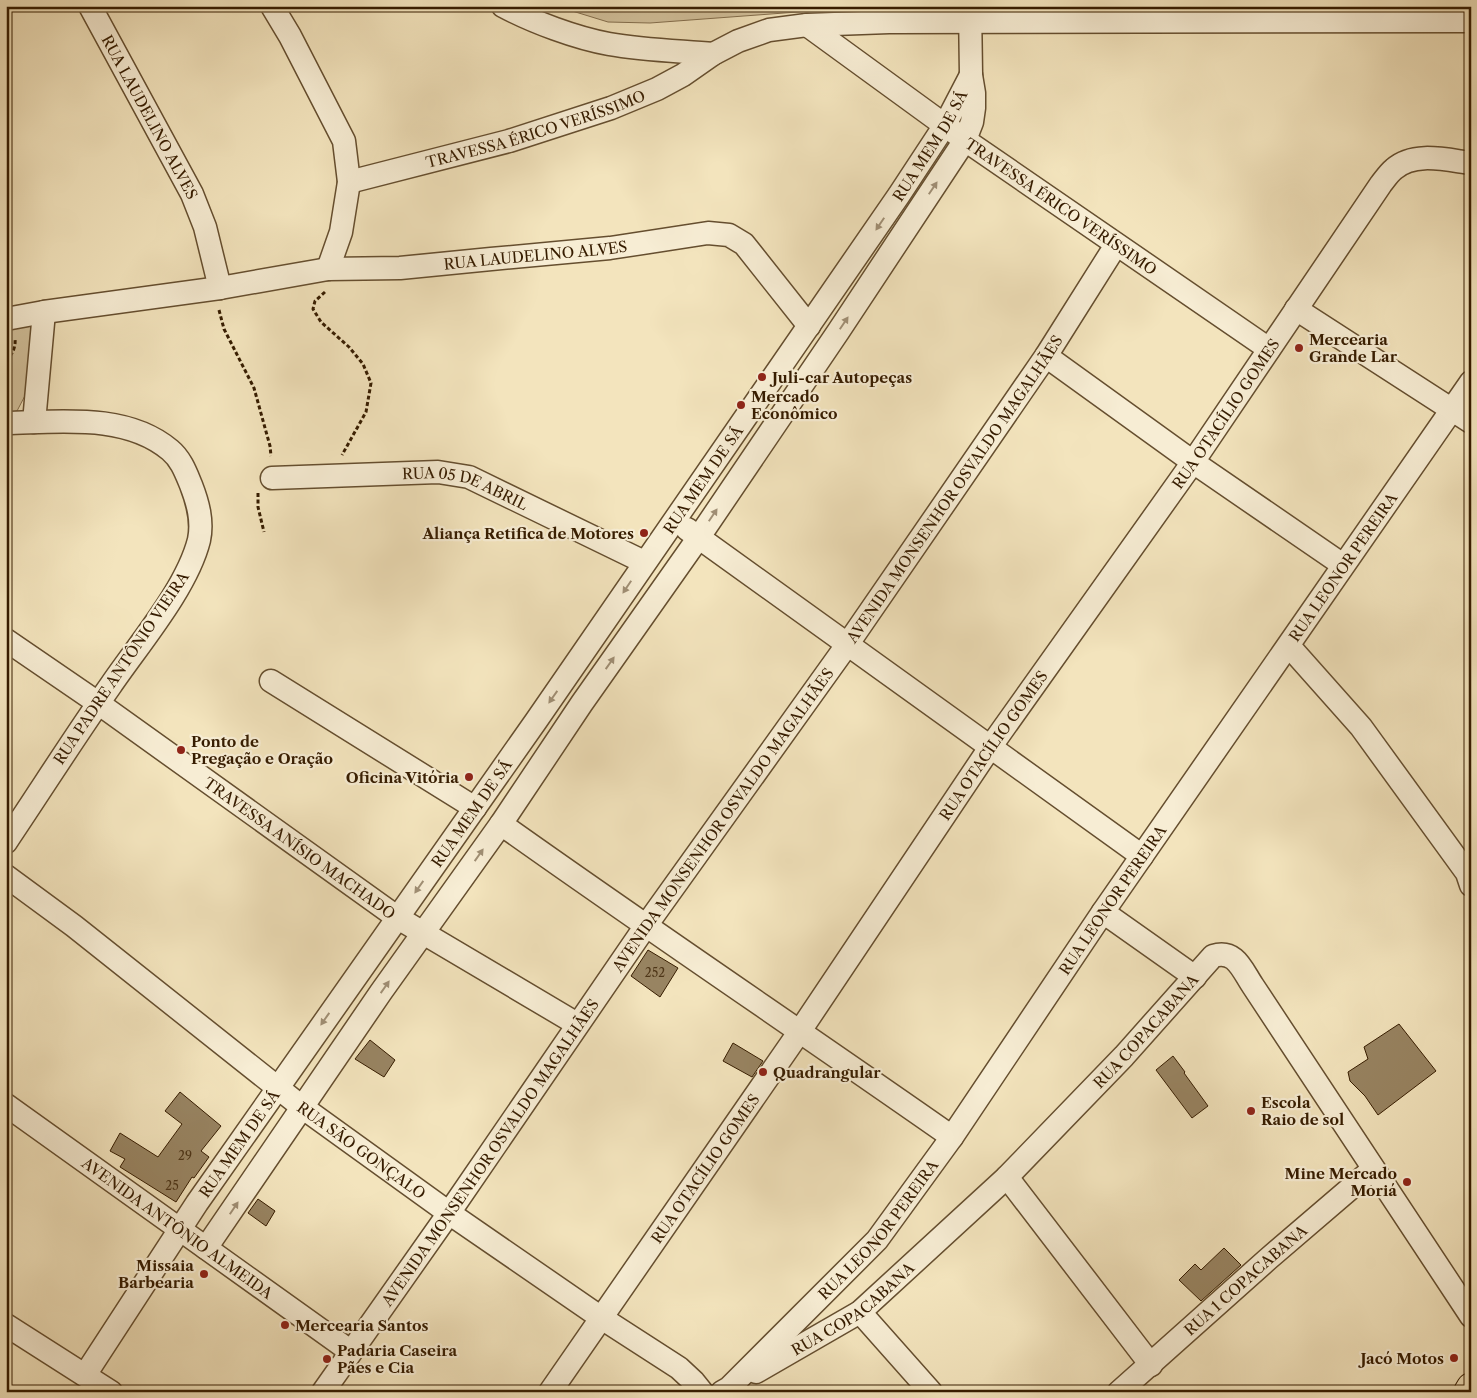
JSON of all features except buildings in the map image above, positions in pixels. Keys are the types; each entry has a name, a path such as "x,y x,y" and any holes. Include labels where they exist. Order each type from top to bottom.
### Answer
{"main road":[{"path":"1468,1392 1471,1387"}],"street":[{"name":"RUA LAUDELINO ALVES","path":"90,6 192,194 205,227 220,288"},
{"path":"272,6 290,36 344,141 349,182 336,269"},
{"path":"503,6 554,28 607,43 643,49 713,54"},
{"path":"970,14 971,75"},
{"name":"TRAVESSA ÉRICO VERÍSSIMO","path":"349,182 509,141 611,108 657,89 683,75 713,54 738,42 769,30 808,24 970,14 1471,21"},
{"name":"TRAVESSA ÉRICO VERÍSSIMO","path":"808,24 965,140 1269,349"},
{"name":"RUA MEM DE SÁ","path":"85,1375 179,1229 807,331 945,125 971,75"},
{"name":"RUA MEM DE SÁ","path":"206,1248 698,537 965,140 972,122 974,108 971,75"},
{"name":"RUA OTACÍLIO GOMES","path":"550,1392 600,1317 800,1031 991,746 1193,462 1381,184 1394,169 1404,162 1415,159 1430,158 1471,163"},
{"name":"RUA LAUDELINO ALVES","path":"6,319 336,269 400,268 610,248 708,233 729,235 744,244 824,352"},
{"name":"AVENIDA MONSENHOR OSVALDO MAGALHÃES","path":"323,1392 350,1351 449,1213 645,927 847,645 1046,356 1116,245"},
{"path":"1296,309 1462,416"},
{"path":"34,422 44,312"},
{"path":"1046,356 1193,462 1344,565"},
{"name":"RUA LEONOR PEREIRA","path":"726,1390 877,1240 952,1137 1103,912 1344,565 1462,416 1471,382"},
{"name":"RUA PADRE ANTÔNIO VIEIRA","path":"6,423 68,421 99,423 125,427 151,437 171,451 185,469 201,520 199,540 188,570 172,598 98,703 6,842"},
{"name":"RUA 05 DE ABRIL","path":"272,478 438,472 469,477 644,562"},
{"path":"674,519 1142,856"},
{"name":"TRAVESSA ANÍSIO MACHADO","path":"6,640 98,703 398,918 577,1024"},
{"path":"1289,646 1361,727 1470,876"},
{"path":"272,682 475,808"},
{"path":"501,824 645,927 800,1031 952,1137"},
{"name":"RUA SÃO GONÇALO","path":"6,876 74,926 302,1107 449,1213 600,1317 679,1368 702,1392"},
{"path":"1103,912 1195,977"},
{"name":"RUA COPACABANA","path":"726,1390 860,1312 1007,1177 1124,1056 1213,956 1223,953 1237,961 1471,1316"},
{"name":"AVENIDA ANTÔNIO ALMEIDA","path":"6,1105 350,1351"},
{"name":"RUA 1 COPACABANA","path":"1119,1392 1268,1259 1373,1169"},
{"path":"1007,1177 1151,1365"},
{"path":"860,1312 932,1392"},
{"path":"6,1325 111,1392"}],"path":[{"path":"334,475 344,450 366,412 371,383 363,364 349,347 321,322 313,309 315,301 334,285 336,269"},
{"path":"220,288 218,305 224,329 254,388 270,446 272,478 258,491 258,507 264,532"}],"shaded area":[{"path":"556,6 878,6 650,23 608,22"},
{"path":"35,323 29,388 17,411 6,413 6,329"}],"place":[{"name":"Mercearia Grande Lar","path":"1299,348"},
{"name":"Juli-car Autopeças","path":"762,377"},
{"name":"Mercado Econômico","path":"741,405"},
{"name":"Aliança Retifica de Motores","path":"644,533"},
{"name":"Ponto de Pregação e Oração","path":"181,750"},
{"name":"Oficina Vitória","path":"469,777"},
{"name":"Quadrangular","path":"763,1072"},
{"name":"Escola Raio de sol","path":"1251,1111"},
{"name":"Mine Mercado Moriá","path":"1407,1182"},
{"name":"Missaia Barbearia","path":"204,1274"},
{"name":"Mercearia Santos","path":"285,1325"},
{"name":"Jacó Motos","path":"1454,1358"},
{"name":"Padaria Caseira Pães e Cia","path":"327,1359"}]}
